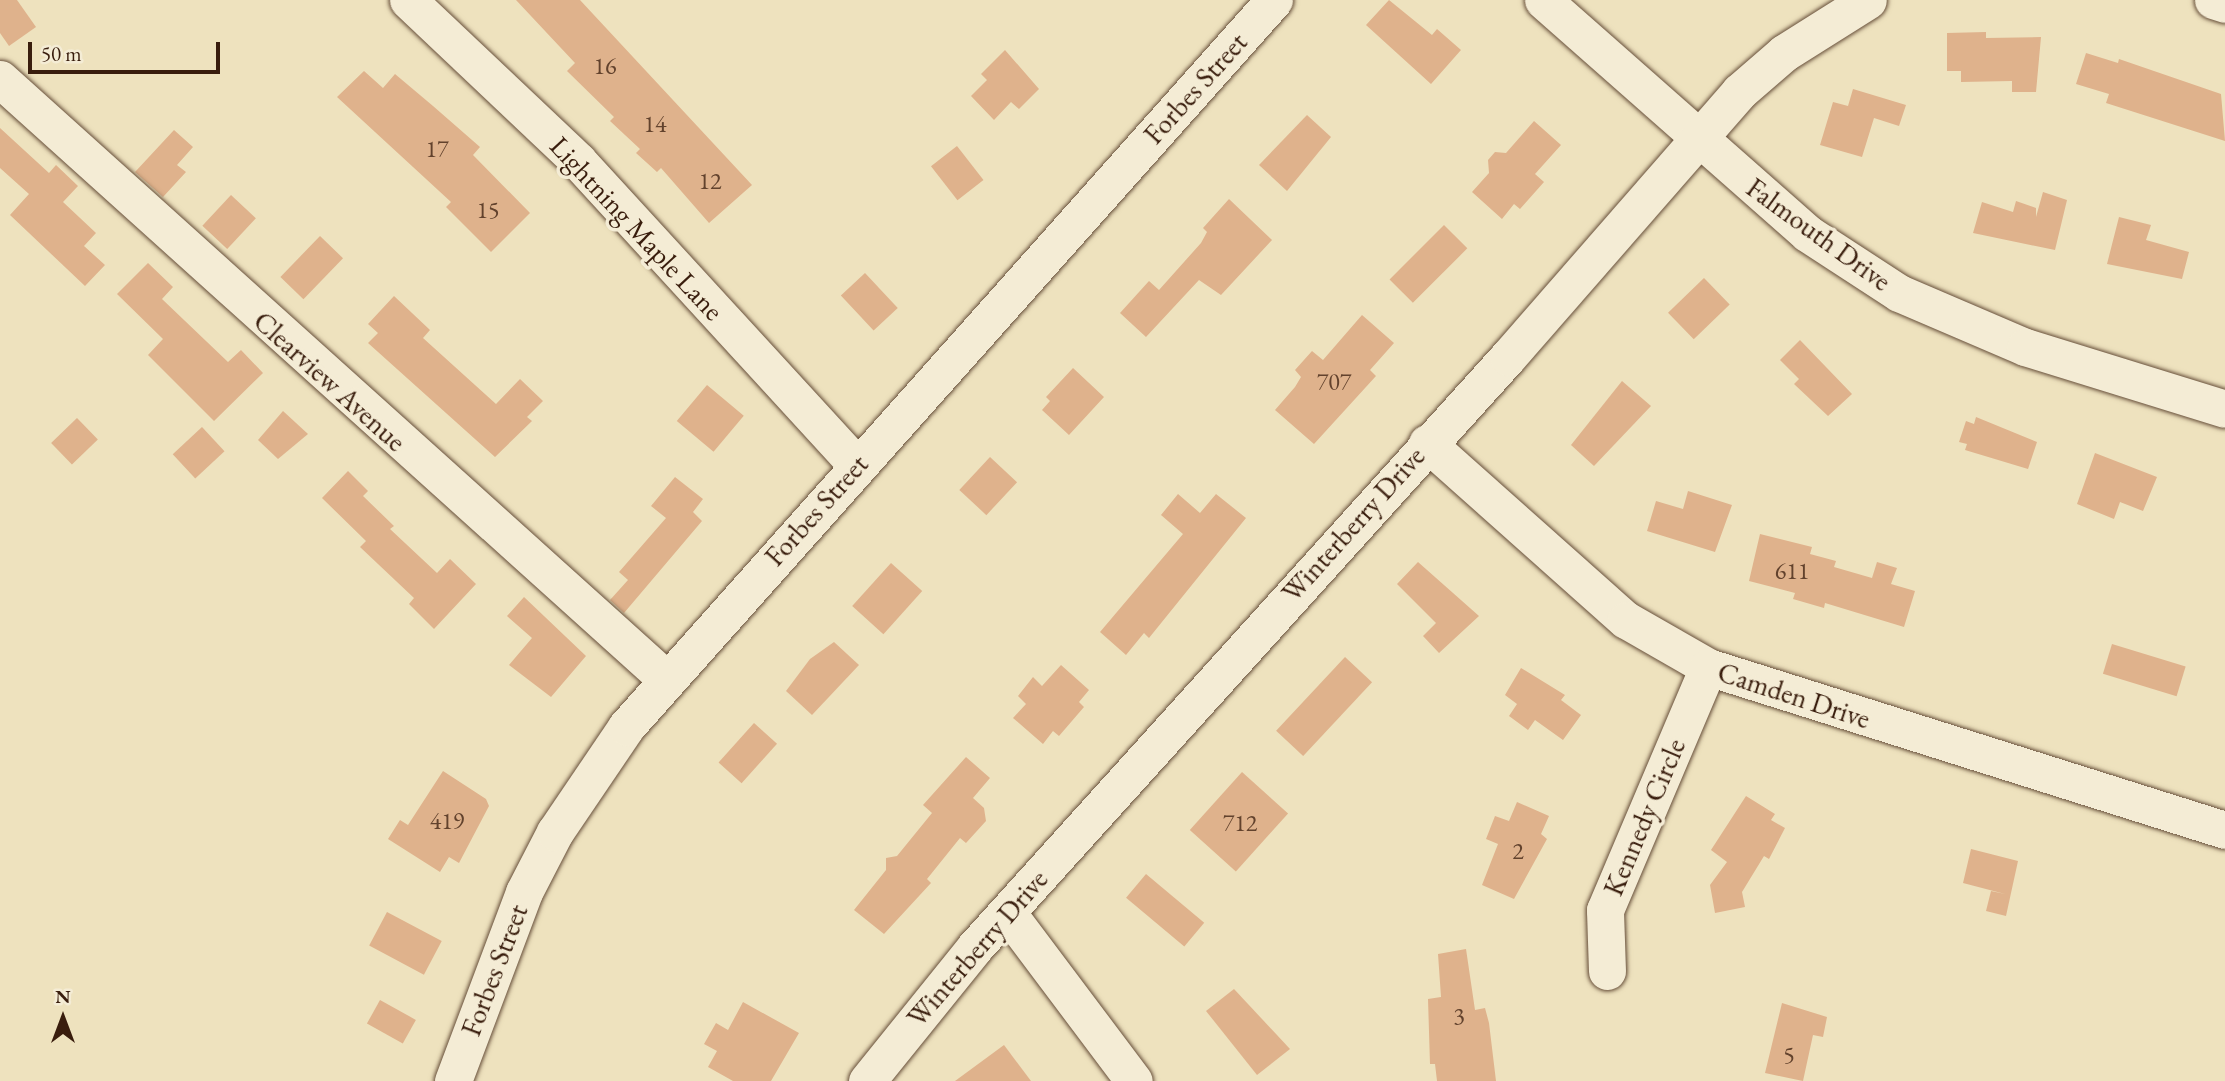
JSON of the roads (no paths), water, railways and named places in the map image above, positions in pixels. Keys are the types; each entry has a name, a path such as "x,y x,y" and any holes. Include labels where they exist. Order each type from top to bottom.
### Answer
{"street":[{"name":"Lightning Maple Lane","path":"408,0 578,161 857,465"},
{"name":"Forbes Street","path":"453,1081 524,892 555,832 665,678 1274,0"},
{"name":"Falmouth Drive","path":"1543,0 1696,138 1807,233 1899,293 2025,347 2225,409"},
{"name":"Winterberry Drive","path":"867,1081 1007,912 1696,138 1784,53 1868,0"},
{"path":"2213,0 2225,4"},
{"name":"Clearview Avenue","path":"0,79 356,406 665,678"},
{"name":"Camden Drive","path":"1427,443 1626,620 1708,667 2225,830"},
{"name":"Kennedy Circle","path":"1607,971 1605,910 1708,667"},
{"path":"1007,912 1134,1081"}]}
